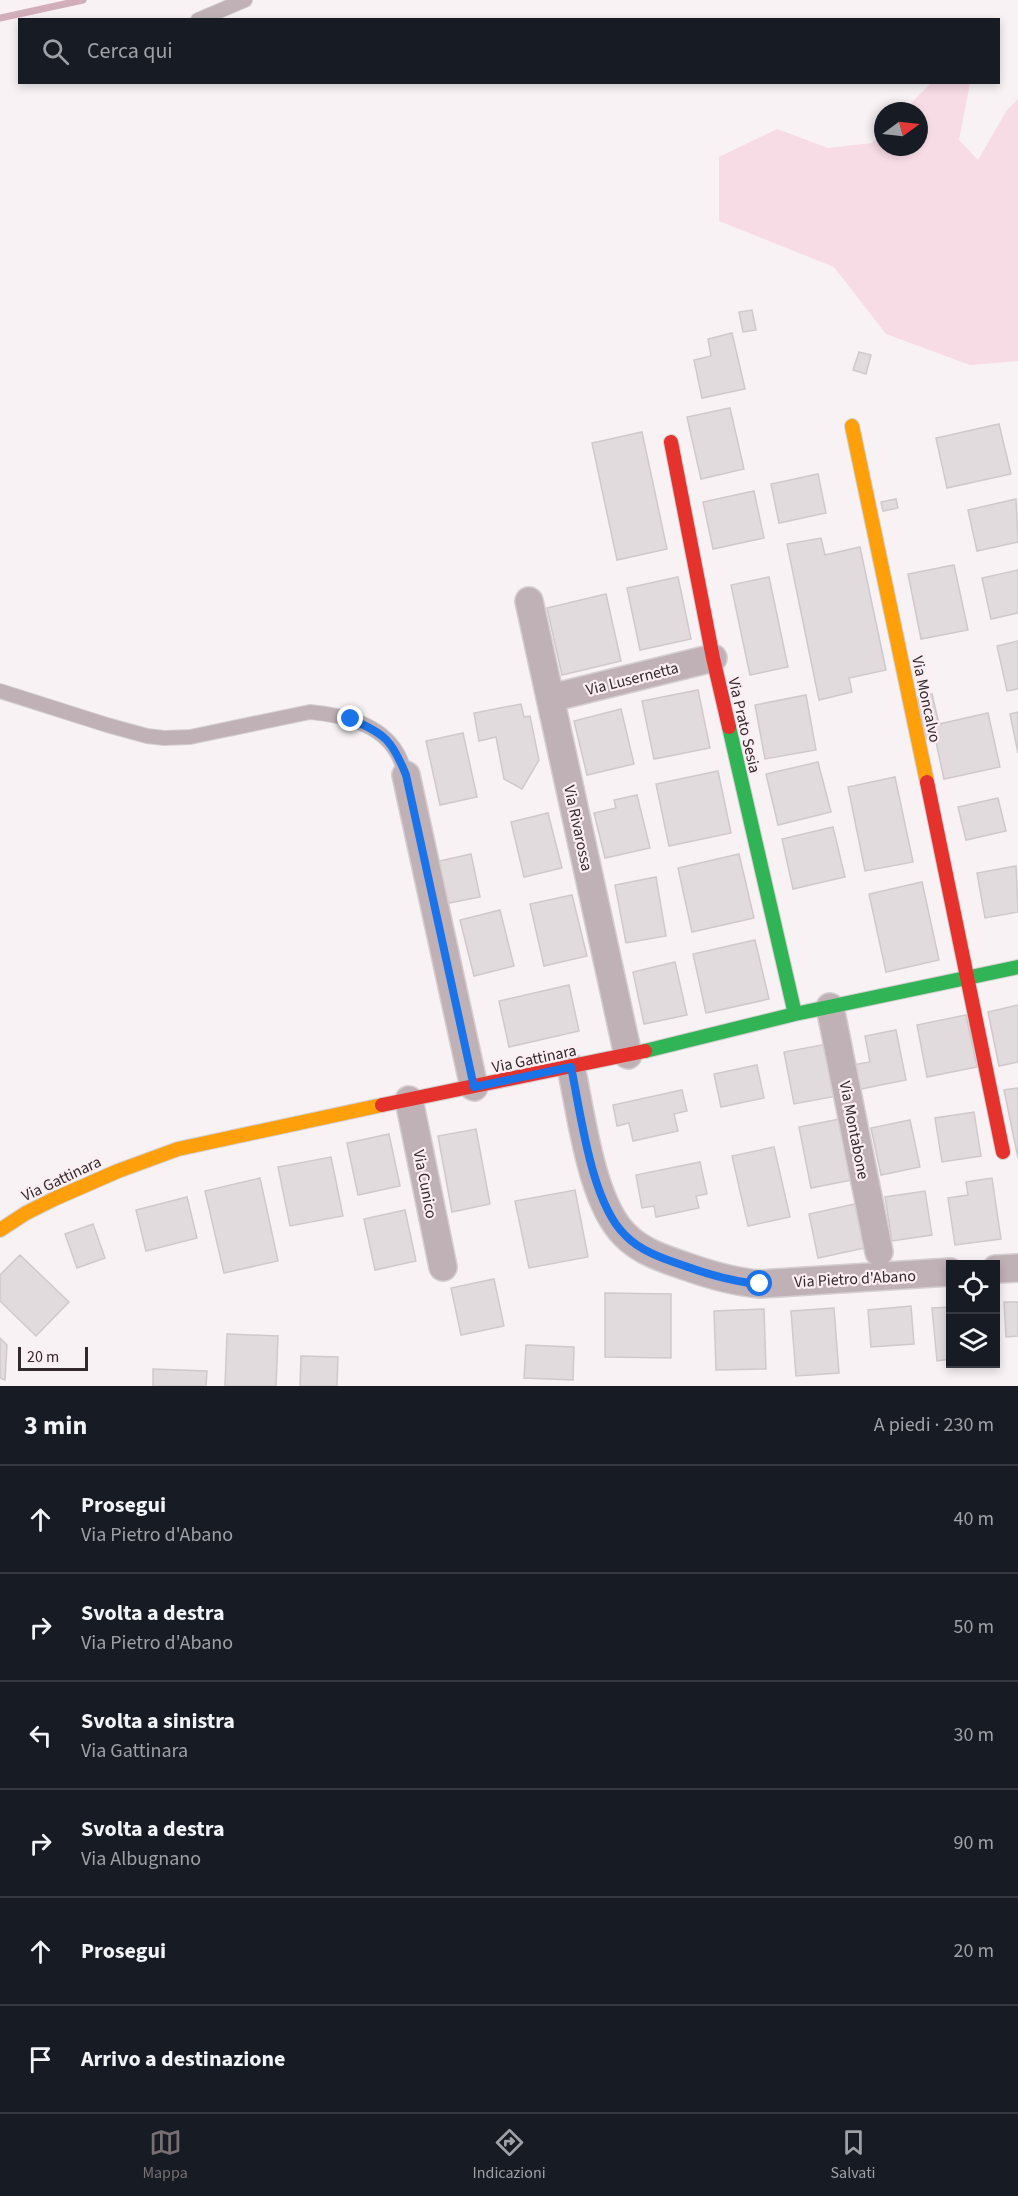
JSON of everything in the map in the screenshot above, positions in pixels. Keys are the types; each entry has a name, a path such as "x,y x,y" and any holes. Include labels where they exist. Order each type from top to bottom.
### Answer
{"street":[{"name":"Via Moncalvo","path":"852,426 969,979 1003,1152"},
{"name":"Via Prato Sesia","path":"671,442 713,658 795,1014"},
{"name":"Via Rivarossa","path":"530,601 628,1055"},
{"name":"Via Lusernetta","path":"551,698 713,658"},
{"path":"406,775 474,1087"},
{"name":"Via Gattinara","path":"0,1230 29,1210 118,1170 170,1151 216,1139 628,1055 795,1014 1018,967"},
{"name":"Via Montabone","path":"830,1007 879,1252"},
{"name":"Via Pietro d'Abano","path":"571,1067 593,1172 605,1203 625,1236 652,1253 705,1273 760,1284 946,1272"},
{"name":"Via Cunico","path":"409,1100 443,1267"},
{"path":"1000,1269 1018,1268"}],"lane":[{"path":"203,18 245,0"},
{"path":"0,691 107,725 147,736 164,738 190,737 300,713 330,714 359,722 387,738 397,753 406,775"}],"shaded area":[{"path":"930,84 970,84 959,140 978,160 1007,110 1018,99 1018,361 970,365 886,334 834,267 719,221 719,157 777,129 828,148 874,141 874,156 928,156 928,102 912,102"}],"building":[{"path":"752,310 756,330 743,332 739,312"},
{"path":"732,333 745,389 702,398 694,360 711,356 708,339"},
{"path":"859,352 871,355 866,374 853,370"},
{"path":"730,408 744,469 701,479 687,417"},
{"path":"999,424 1011,474 947,488 936,438"},
{"path":"642,432 667,549 617,560 592,443"},
{"path":"818,474 826,513 779,523 771,484"},
{"path":"754,491 764,538 713,549 703,502"},
{"path":"896,499 898,508 883,511 881,502"},
{"path":"1016,499 1018,542 977,551 968,510"},
{"path":"821,538 825,555 860,547 886,670 849,678 852,692 819,700 787,544"},
{"path":"954,565 968,630 921,639 908,574"},
{"path":"1018,570 1018,613 991,619 982,578"},
{"path":"678,577 691,639 640,650 627,588"},
{"path":"769,577 788,667 750,675 731,585"},
{"path":"606,594 621,661 562,675 547,608"},
{"path":"1018,641 1018,689 1007,691 997,646"},
{"path":"698,690 710,748 654,759 642,701"},
{"path":"932,694 939,724 988,713 1000,767 944,779 935,737 926,739 917,697"},
{"path":"806,695 816,750 765,759 755,705"},
{"path":"521,704 524,717 530,716 539,760 522,789 504,779 496,737 479,741 474,713"},
{"path":"621,709 634,764 587,775 574,721"},
{"path":"1018,712 1018,753 1010,714"},
{"path":"463,733 477,797 440,805 426,741"},
{"path":"818,762 831,812 778,825 766,774"},
{"path":"718,771 731,833 669,846 656,784"},
{"path":"895,777 913,862 865,871 848,787"},
{"path":"637,795 650,848 605,858 594,813 616,808 614,800"},
{"path":"998,798 1006,831 966,840 958,807"},
{"path":"548,813 562,868 524,877 511,822"},
{"path":"833,827 845,877 793,889 782,839"},
{"path":"471,854 480,897 444,904 435,862"},
{"path":"739,854 754,918 692,932 678,868"},
{"path":"1016,866 1018,912 985,918 977,873"},
{"path":"656,877 666,936 626,943 615,885"},
{"path":"922,882 939,960 886,972 869,894"},
{"path":"572,895 587,956 544,966 530,904"},
{"path":"500,910 514,966 474,976 460,920"},
{"path":"755,940 769,999 706,1013 693,954"},
{"path":"675,962 687,1015 644,1024 633,972"},
{"path":"569,985 579,1031 509,1047 499,1001"},
{"path":"1018,1005 1018,1062 999,1066 988,1012"},
{"path":"966,1015 977,1067 927,1077 917,1025"},
{"path":"896,1030 906,1080 856,1090 852,1065 870,1062 865,1036"},
{"path":"827,1044 837,1096 794,1104 784,1052"},
{"path":"757,1065 764,1098 721,1107 714,1074"},
{"path":"1018,1088 1018,1158 1004,1090"},
{"path":"682,1090 687,1111 674,1114 678,1131 633,1141 629,1123 617,1126 613,1105"},
{"path":"974,1112 981,1156 942,1162 935,1118"},
{"path":"840,1119 852,1180 811,1188 799,1127"},
{"path":"910,1120 920,1167 881,1175 871,1128"},
{"path":"476,1129 490,1204 452,1212 438,1136"},
{"path":"389,1134 400,1186 358,1195 347,1143"},
{"path":"774,1147 790,1217 748,1226 732,1156"},
{"path":"331,1157 343,1216 290,1226 278,1167"},
{"path":"700,1162 707,1194 696,1196 699,1208 656,1217 654,1206 642,1208 636,1175"},
{"path":"260,1178 278,1261 224,1273 205,1191"},
{"path":"992,1178 1001,1239 955,1245 948,1198 968,1195 966,1182"},
{"path":"575,1190 588,1257 529,1268 515,1201"},
{"path":"925,1191 932,1235 892,1241 885,1197"},
{"path":"187,1197 197,1238 146,1251 136,1210"},
{"path":"855,1204 865,1248 818,1258 809,1214"},
{"path":"405,1210 416,1261 375,1270 364,1219"},
{"path":"93,1224 105,1258 77,1268 65,1234"},
{"path":"20,1255 69,1302 36,1336 0,1301 0,1275"},
{"path":"494,1279 504,1326 461,1335 451,1288"},
{"path":"605,1293 671,1294 671,1358 605,1357"},
{"path":"1004,1302 1018,1302 1018,1336 1006,1337"},
{"path":"911,1306 914,1344 871,1347 868,1310"},
{"path":"946,1307 946,1360 937,1361 932,1308"},
{"path":"834,1308 839,1373 796,1376 791,1311"},
{"path":"764,1309 766,1369 716,1370 714,1311"},
{"path":"227,1334 278,1336 276,1386 225,1386"},
{"path":"0,1338 7,1345 5,1380 0,1378"},
{"path":"526,1345 574,1347 573,1380 524,1378"},
{"path":"301,1356 338,1357 337,1386 300,1386"},
{"path":"153,1369 207,1371 206,1386 153,1386"}],"waterway":[{"path":"0,18 83,0"}],"traffic: fast":[{"path":"729,727 795,1014"},
{"path":"645,1051 795,1014 1018,967"}],"traffic: slow":[{"path":"852,426 927,782"},
{"path":"0,1230 54,1199 118,1171 178,1149 382,1105"}],"traffic: jam":[{"path":"671,442 713,658 729,727"},
{"path":"927,782 1003,1152"},
{"path":"382,1105 645,1051"}],"route":[{"path":"351,719 374,729 387,738 397,753 406,775 474,1087 571,1067 593,1172 605,1203 625,1236 664,1259 723,1278 760,1284"}]}
